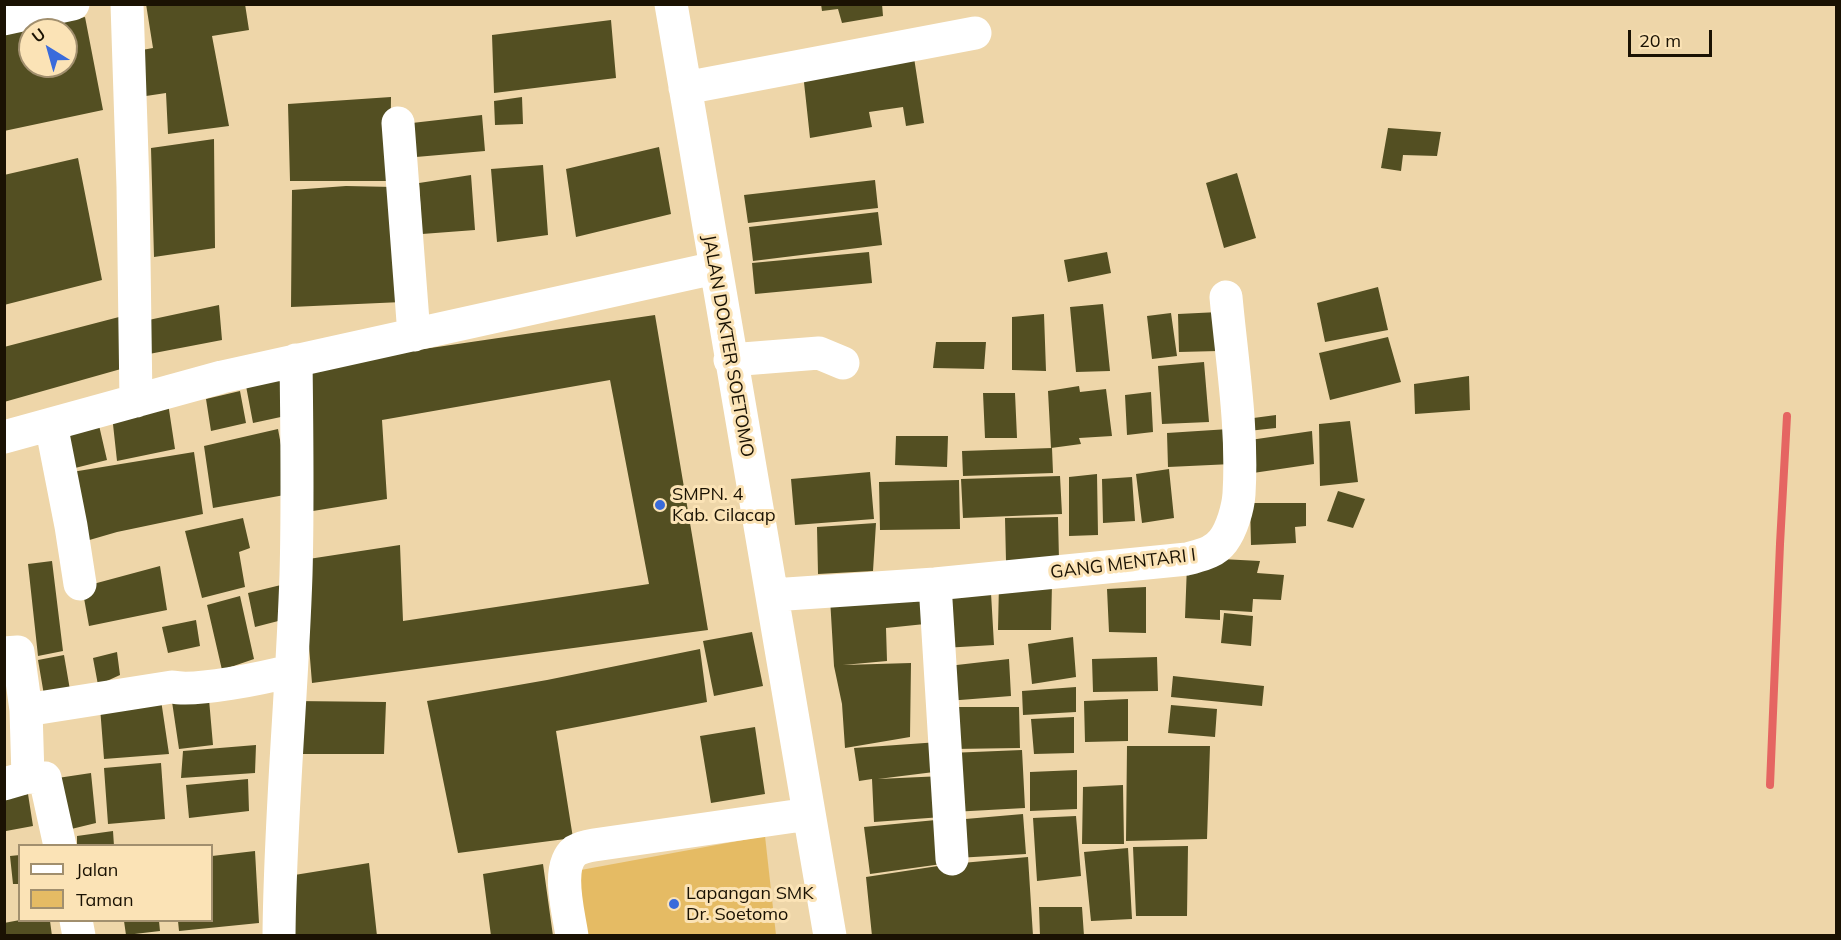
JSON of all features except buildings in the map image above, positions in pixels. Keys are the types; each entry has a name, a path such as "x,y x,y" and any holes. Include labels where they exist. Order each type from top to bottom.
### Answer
{"street":[{"path":"4,19 73,4"},
{"path":"127,4 134,187 136,401"},
{"name":"JALAN DOKTER SOETOMO","path":"671,4 830,936"},
{"path":"685,88 975,33"},
{"path":"398,123 414,335"},
{"path":"4,436 222,377 715,268"},
{"name":"GANG MENTARI I","path":"772,595 935,584 1187,559 1209,553 1223,541 1233,519 1239,496 1238,426 1226,297"},
{"path":"730,360 819,354 843,363"},
{"path":"279,936 279,874 296,576 298,464 296,360"},
{"path":"51,424 80,584"},
{"path":"935,584 952,859"},
{"path":"4,653 18,652 26,710 16,780 45,778 60,844"},
{"path":"26,710 172,687 198,688 290,671"},
{"path":"572,936 564,877 567,861 576,850 594,845 809,814"}],"green space":[{"name":"Lapangan SMK Dr. Soetomo","path":"765,836 776,935 580,935 570,872"}],"waterway":[{"path":"1770,785 1787,416"}],"place":[{"name":"SMPN. 4 Kab. Cilacap","path":"660,505"},
{"name":"Lapangan SMK Dr. Soetomo","path":"674,904"}]}
